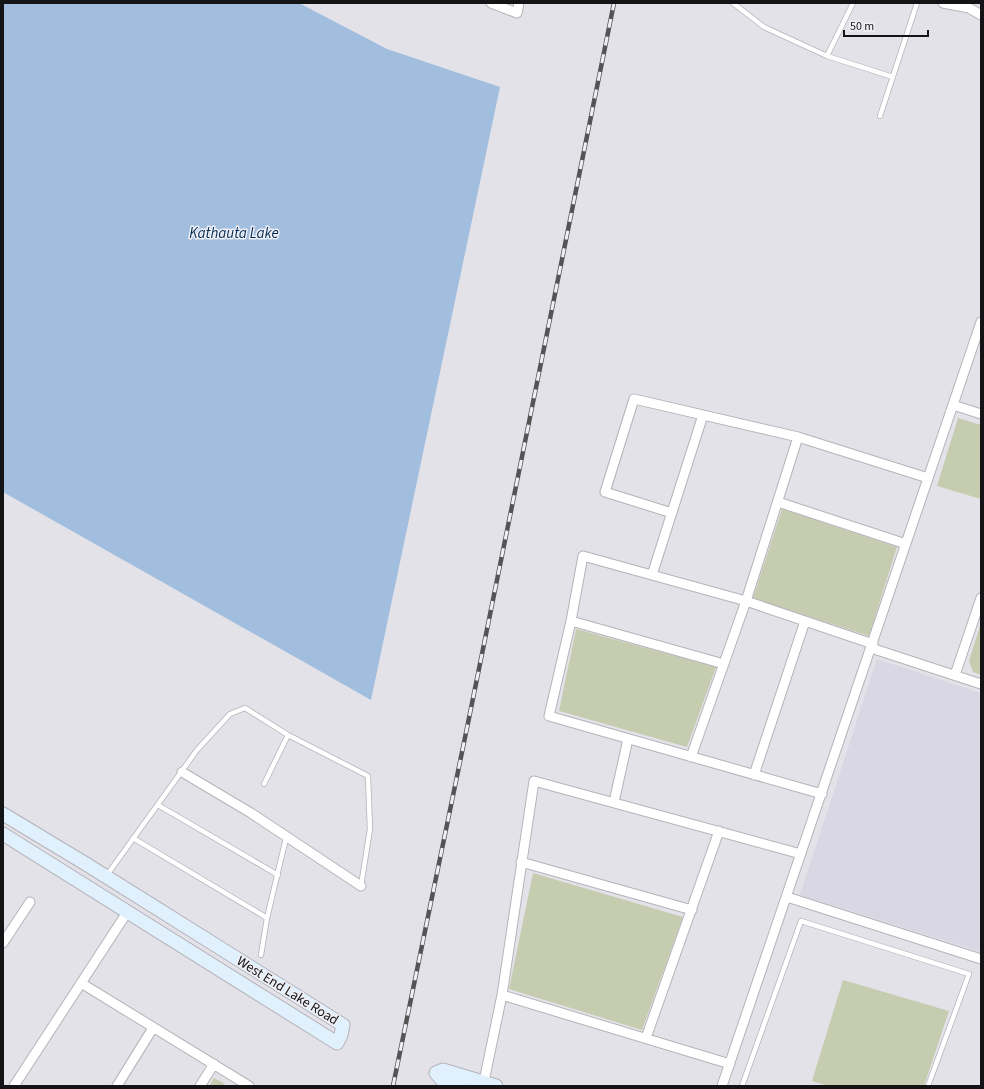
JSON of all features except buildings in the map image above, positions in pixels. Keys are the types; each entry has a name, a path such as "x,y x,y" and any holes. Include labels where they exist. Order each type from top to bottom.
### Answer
{"street":[{"path":"491,3 517,13 520,3"},
{"path":"943,3 969,8 981,15"},
{"path":"722,1086 981,322"},
{"path":"672,514 605,492 634,399 798,437 928,478"},
{"path":"953,405 981,414"},
{"path":"652,575 703,415"},
{"path":"691,757 746,601 798,437"},
{"path":"778,502 906,544"},
{"path":"822,794 549,716 584,556 746,601 981,684"},
{"path":"955,675 981,598"},
{"path":"571,621 724,664"},
{"path":"754,775 806,621"},
{"path":"614,802 628,739"},
{"path":"182,772 251,813 361,886"},
{"path":"462,1086 440,1079 436,1073 443,1070 488,1085 534,781 801,854"},
{"name":"West End Lake Road","path":"3,814 343,1025 341,1035 337,1043 3,834"},
{"path":"646,1038 719,832"},
{"path":"521,862 692,910"},
{"path":"787,897 981,959"},
{"path":"3,943 30,902"},
{"path":"14,1086 128,911"},
{"path":"81,984 249,1086"},
{"path":"502,995 730,1064"},
{"path":"117,1086 153,1028"},
{"path":"200,1086 214,1064"},
{"path":"230,1086 233,1076"}],"lane":[{"path":"733,3 764,27 827,56 892,77"},
{"path":"827,56 853,3"},
{"path":"880,116 917,3"},
{"path":"106,877 197,750 230,714 245,708 288,735 368,776 370,829 361,886"},
{"path":"264,784 288,735"},
{"path":"158,805 278,875"},
{"path":"134,838 267,918"},
{"path":"261,955 267,918 286,838"},
{"path":"742,1086 801,921 969,974 928,1086"}],"shaded area":[{"path":"877,659 981,693 981,952 800,895"}],"green space":[{"path":"958,418 981,425 981,499 937,486"},
{"path":"782,509 897,547 869,636 753,598"},
{"path":"981,623 981,675 973,672 969,661"},
{"path":"576,629 716,667 687,747 559,711"},
{"path":"533,873 683,917 642,1030 509,989"},
{"path":"843,980 949,1011 924,1086 829,1086 812,1081"},
{"path":"214,1078 224,1083 223,1086 209,1086"}],"water":[{"name":"Kathauta Lake","path":"3,3 299,3 387,49 500,87 371,700 3,492"}],"railway":[{"path":"393,1086 614,3"}]}
